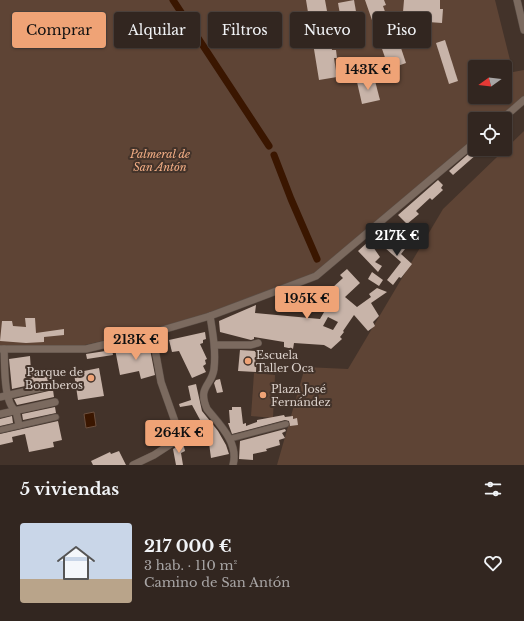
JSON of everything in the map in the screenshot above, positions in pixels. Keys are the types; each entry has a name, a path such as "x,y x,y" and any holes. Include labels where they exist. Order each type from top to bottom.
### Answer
{"street":[{"path":"517,0 524,30"},
{"path":"510,112 524,100"},
{"path":"19,425 16,411 12,408 4,396 2,349 86,349 152,333 210,316 316,276 468,148"},
{"path":"210,316 215,345 214,371 204,390 204,403 233,443 235,450 233,465"},
{"path":"137,464 174,442 178,430 161,382 152,333"},
{"path":"215,345 251,345 258,343"},
{"path":"4,396 54,385"},
{"path":"0,414 55,402"},
{"path":"0,430 56,417"},
{"path":"229,439 286,424"}],"green space":[{"name":"Palmeral de San Antón","path":"0,0 495,0 510,60 468,60 468,104 512,104 512,68 513,72 524,70 524,96 505,112 468,112 468,144 317,274 183,322 85,345 0,345"},
{"path":"524,131 524,465 277,465 305,367 348,369 443,209 498,156 512,156 512,143"},
{"name":"Plaza José Fernández","path":"254,373 275,375 273,418 251,416"}],"shaded area":[{"path":"94,412 96,426 86,428 84,414"}],"building":[{"path":"306,0 325,0 327,11 308,12"},
{"path":"354,0 356,12 340,12 338,3"},
{"path":"365,0 384,0 386,5 383,6 385,12 373,12 373,23"},
{"path":"404,0 440,0 440,9 443,9 442,23 431,22 431,12 403,12"},
{"path":"445,40 458,81 449,84 436,43"},
{"path":"314,48 332,48 332,50 336,50 337,58 334,58 337,77 319,80"},
{"path":"382,48 401,48 406,63 389,69"},
{"path":"374,77 380,100 362,104 357,82"},
{"path":"468,154 468,156 475,156 453,175 449,171"},
{"path":"438,180 443,185 441,188 443,190 432,200 430,198 416,211 419,214 407,224 398,215"},
{"path":"394,226 398,227 394,239 405,249 401,254 412,264 401,278 399,277 393,285 387,280 401,262 384,247"},
{"path":"369,241 380,257 375,262 382,266 378,272 358,251"},
{"path":"347,269 360,283 345,297 357,307 371,297 369,294 377,288 387,292 371,303 379,316 373,322 375,326 368,331 354,315 340,337 342,339 331,349 324,345 294,343 293,349 284,347 284,342 254,337 254,339 251,340 220,332 219,321 256,305 255,313 320,319 330,302 325,298 332,288 343,278 340,275","holes":["328,317 338,322 333,330 323,326"]},
{"path":"372,272 383,280 379,286 368,279"},
{"path":"25,318 35,318 36,333 64,329 64,335 44,337 44,342 26,343 0,341 2,321 12,321 13,326 26,327"},
{"path":"205,332 206,339 200,344 207,359 205,360 206,364 203,366 206,372 192,378 179,351 172,352 169,340"},
{"path":"149,344 155,375 141,379 139,371 120,375 115,349"},
{"path":"112,350 113,355 87,359 86,354"},
{"name":"Escuela Taller Oca","path":"240,350 257,351 256,372 238,371"},
{"path":"30,356 31,371 41,370 41,375 51,374 52,380 12,389 9,359"},
{"path":"99,368 104,396 78,400 74,373"},
{"path":"220,379 223,392 217,393 214,383 216,380"},
{"path":"196,384 202,411 218,431 229,454 211,458 209,443 203,429 205,429 192,405 180,407 179,404 191,400 188,386"},
{"path":"53,390 54,397 17,405 14,399"},
{"path":"55,407 56,413 23,420 22,414"},
{"path":"232,407 241,407 243,424 246,423 246,426 257,422 257,420 284,415 285,417 293,416 293,419 297,418 298,425 290,426 289,421 285,420 232,434 228,423 230,423 229,410 232,410"},
{"path":"12,416 13,423 0,426 0,419"},
{"path":"58,421 62,440 53,442 54,447 29,452 25,434 12,437 13,442 0,445 0,434"},
{"path":"285,429 286,431 282,433 285,438 279,440 280,445 266,449 267,451 253,454 253,460 239,459 240,441"},
{"path":"183,443 185,451 181,453 183,465 176,465 173,449"},
{"path":"119,451 126,465 93,465 91,461 110,452 111,454"}],"waterway":[{"path":"173,0 269,146"},
{"path":"274,155 317,259"}],"place":[{"name":"Escuela Taller Oca","path":"248,361"},
{"name":"Parque de Bomberos","path":"91,378"},
{"name":"Plaza José Fernández","path":"263,395"}]}
